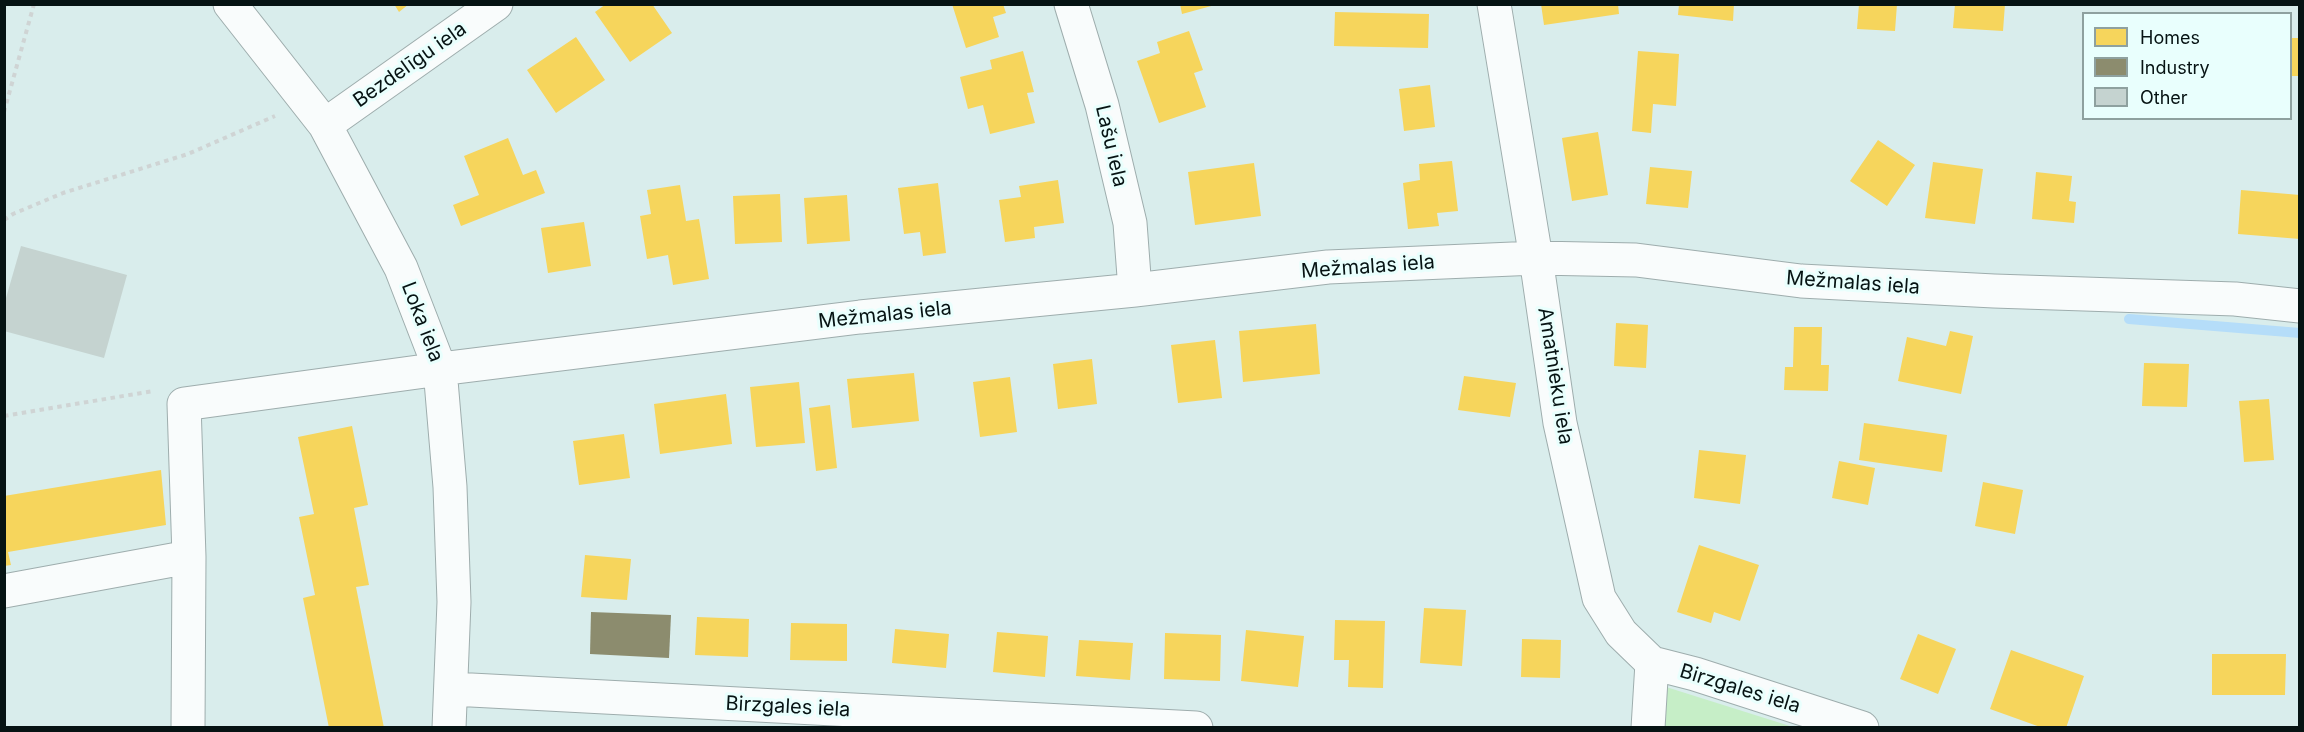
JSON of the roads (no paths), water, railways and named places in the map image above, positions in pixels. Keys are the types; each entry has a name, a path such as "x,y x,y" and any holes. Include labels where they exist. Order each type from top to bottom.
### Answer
{"street":[{"name":"Loka iela","path":"230,4 318,115 401,267 440,369 451,522 454,602 449,728"},
{"name":"Bezdelīgu iela","path":"318,115 496,4"},
{"name":"Lašu iela","path":"1071,4 1102,105 1130,224 1136,290"},
{"name":"Amatnieku iela","path":"1494,4 1536,258 1560,423 1599,598 1621,633 1652,663"},
{"name":"Mežmalas iela","path":"189,557 184,404 440,369 860,317 1136,290 1328,267 1536,258 1636,260 1801,281 1994,291 2235,299 2300,306"},
{"path":"4,591 189,557 188,728"},
{"path":"1648,728 1652,663"},
{"name":"Birzgales iela","path":"1652,663 1695,674 1862,728"},
{"name":"Birzgales iela","path":"452,689 1196,728"}],"waterway":[{"path":"2129,319 2300,333"}]}
